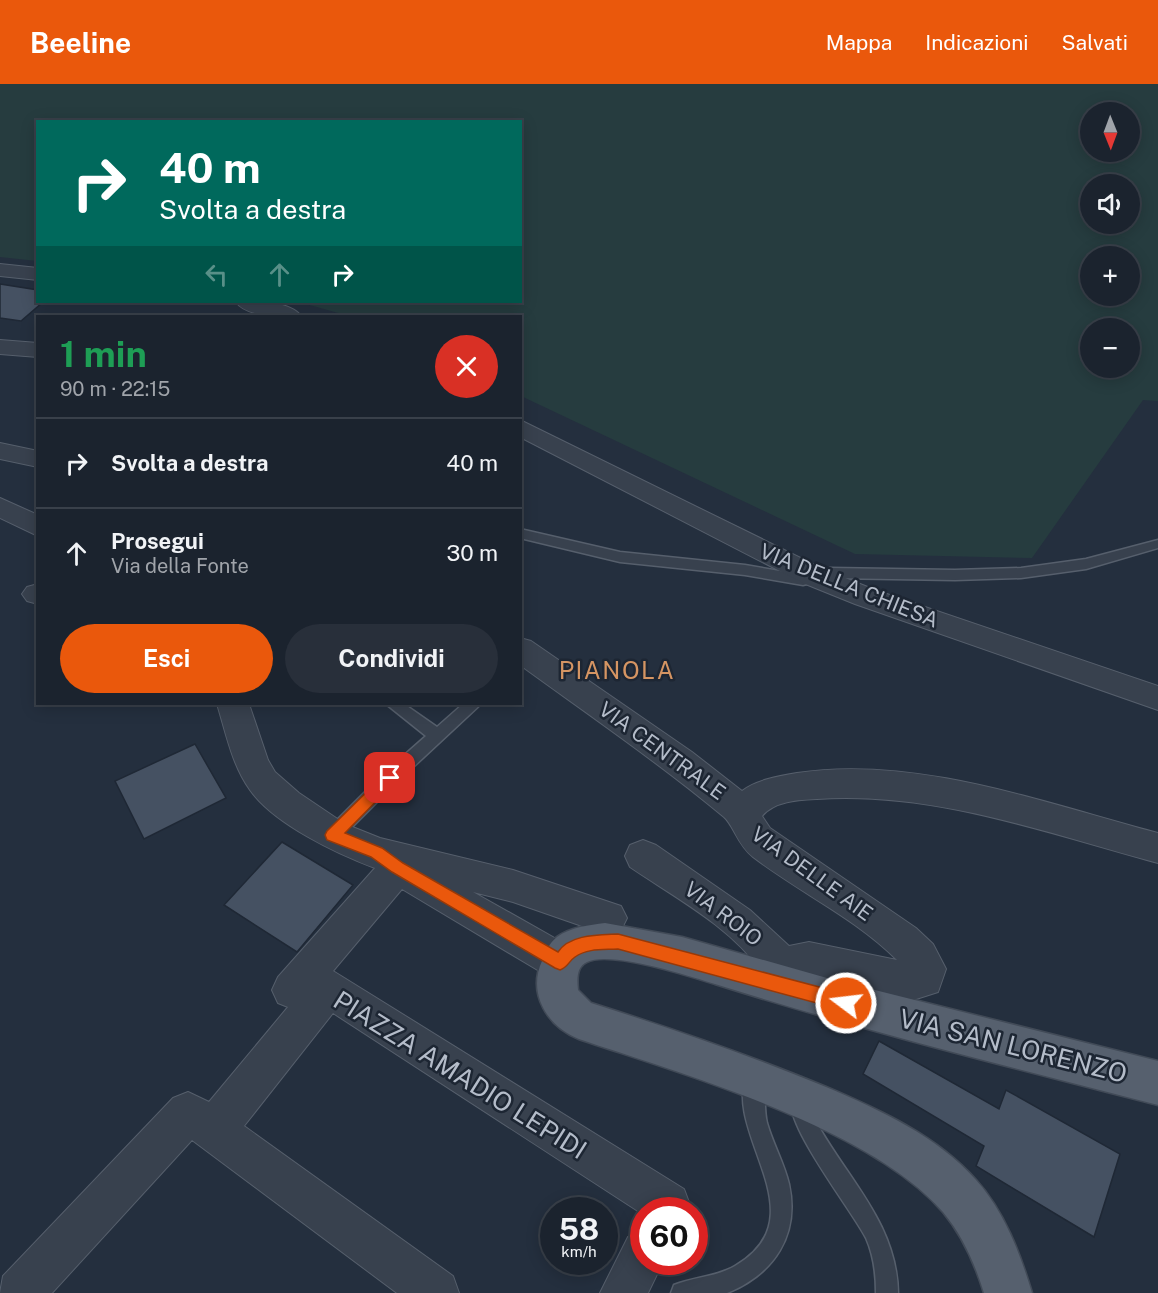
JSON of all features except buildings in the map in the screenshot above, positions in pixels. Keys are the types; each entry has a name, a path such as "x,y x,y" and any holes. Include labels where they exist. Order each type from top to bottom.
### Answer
{"main road":[{"name":"VIA SAN LORENZO","path":"560,962 566,953 586,943 618,942 781,979 1158,1083"},
{"path":"560,962 558,992 568,1011 579,1019 798,1097 902,1147 952,1187 986,1236 1001,1269 1008,1293"}],"street":[{"path":"0,270 36,274"},
{"path":"250,303 287,315"},
{"path":"0,347 36,350"},
{"name":"VIA DELLA CHIESA","path":"522,428 813,576 865,597 1158,698"},
{"path":"0,451 36,459"},
{"path":"0,507 36,526"},
{"name":"VIA CENTRALE","path":"525,659 680,762 744,813"},
{"path":"233,705 252,763 263,782 287,803 333,835 387,860 560,962"},
{"name":"VIA DELLE AIE","path":"781,979 797,961 809,960 913,982 924,979 927,969 918,952 886,927 766,846 744,824 744,813 762,795 796,788 886,785 921,788 956,794 1158,848"},
{"name":"VIA ROIO","path":"643,856 762,943 772,952 781,979"},
{"path":"387,860 513,886 608,918"},
{"path":"292,990 387,860"},
{"name":"PIAZZA AMADIO LEPIDI","path":"214,1130 329,988 654,1197"},
{"path":"20,1293 146,1162 188,1113 436,1293"}],"lane":[{"path":"522,533 620,557 764,572 797,580 852,572 955,575 1021,573 1086,564 1158,544"},
{"path":"395,705 436,735"},
{"path":"333,835 436,735 472,705"},
{"path":"682,1293 713,1287 744,1273 762,1261 773,1245 780,1228 782,1210 779,1190 756,1120 752,1090 754,1080"},
{"path":"798,1097 808,1128 877,1239 888,1269 887,1293"}],"green space":[{"path":"0,84 1158,84 1158,401 1143,400 1032,558 855,554 522,396 522,315 345,315 303,303 522,303 522,120 36,120 36,261 0,257"}],"district":[{"name":"PIANOLA","path":"617,671"}],"route":[{"path":"390,778 333,835 376,852 397,868 560,962 566,953 586,943 618,942 644,947 846,1003"}]}
